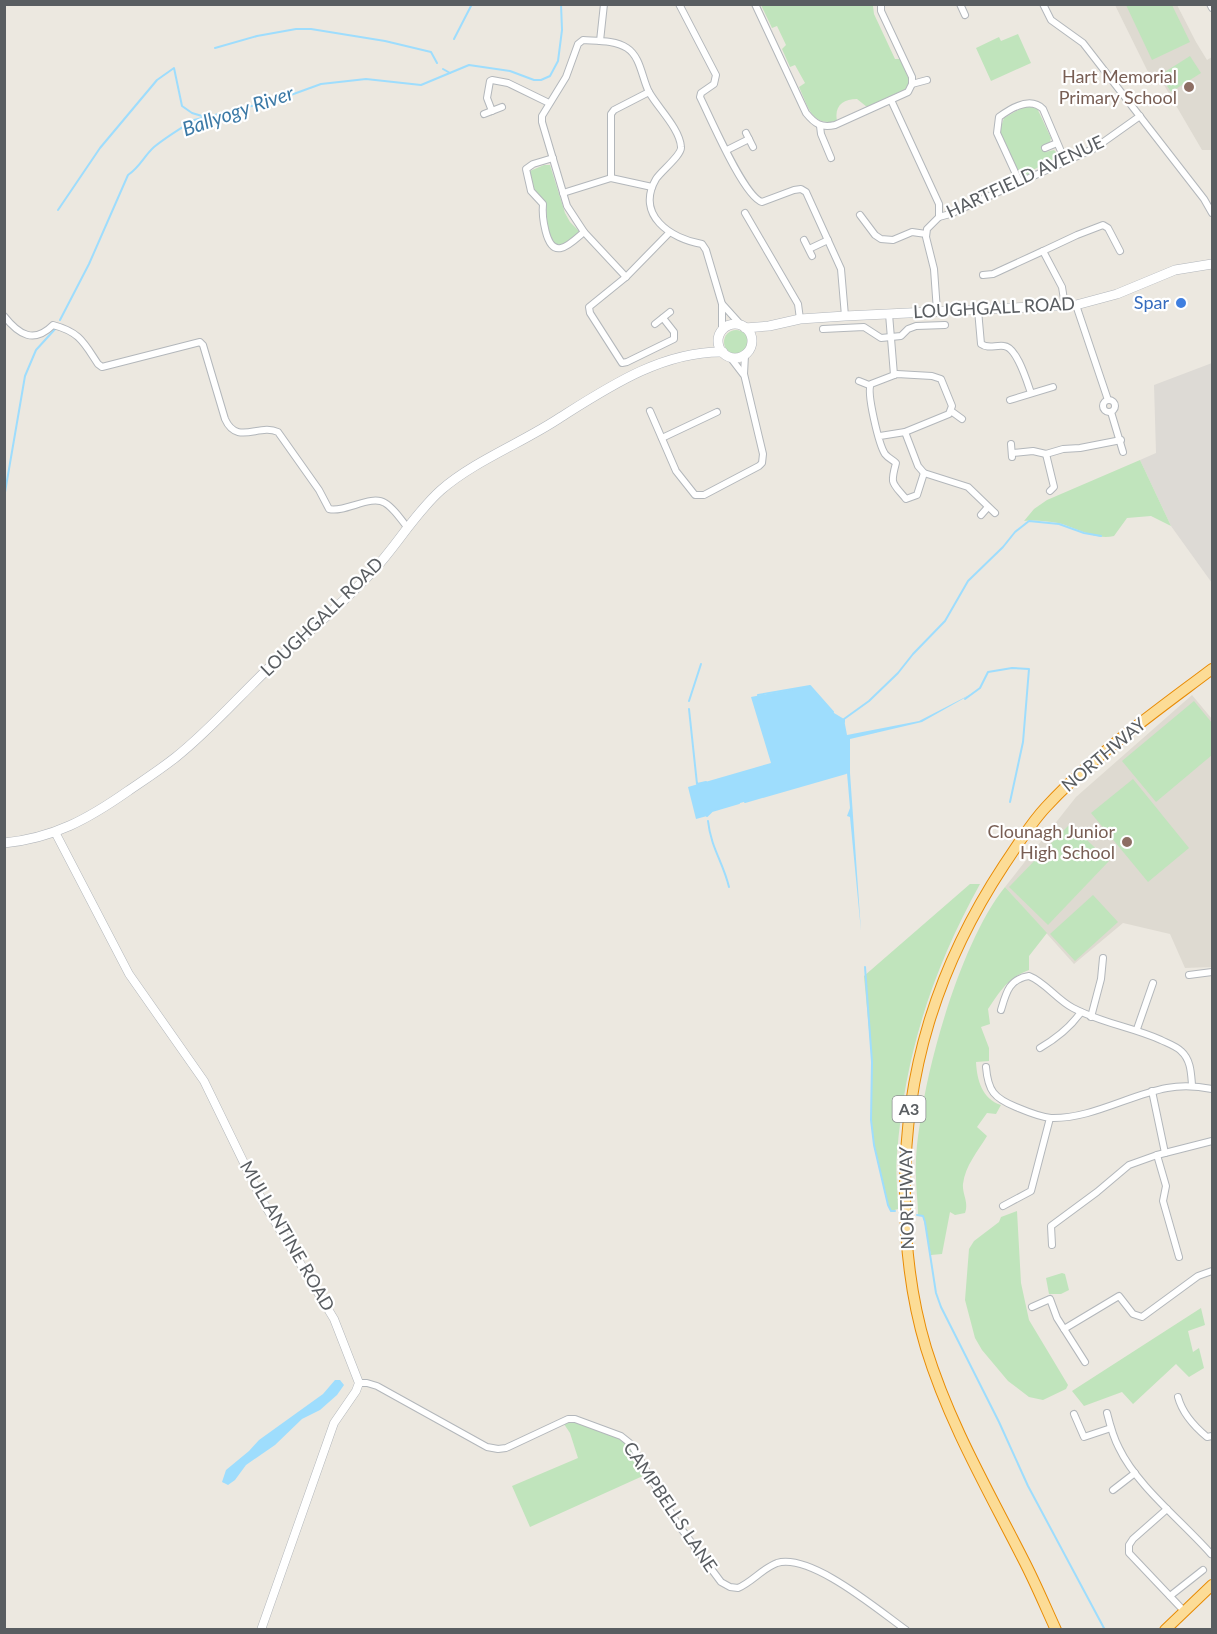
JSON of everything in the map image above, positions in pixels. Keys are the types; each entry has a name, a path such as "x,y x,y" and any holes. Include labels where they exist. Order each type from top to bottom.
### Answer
{"highway":[{"name":"NORTHWAY","path":"1056,1629 1025,1562 956,1427 926,1346 910,1277 907,1245 905,1169 912,1091 924,1035 948,969 985,896 1030,826 1073,779 1154,712 1212,669"},
{"path":"1172,1627 1184,1611 1212,1585"}],"main road":[{"name":"LOUGHGALL ROAD","path":"743,327 769,326 800,319 845,316 1076,305 1122,292 1176,270 1212,264"},
{"path":"730,325 743,327 751,336 751,347 740,357 726,354 720,347 721,334 730,325"},
{"path":"752,342 769,326"},
{"name":"LOUGHGALL ROAD","path":"699,352 721,334"},
{"name":"LOUGHGALL ROAD","path":"4,843 55,832 71,826 98,811 177,756 369,576 434,497 467,471 524,440 625,379 668,361 699,352 726,354"}],"street":[{"path":"600,41 604,4"},
{"path":"679,4 716,75 714,84 700,96 745,185 758,201 762,202 794,190 801,189 806,192 841,269 845,316"},
{"path":"755,4 806,114 820,126 835,125 908,92 912,84 912,77 881,10 881,4"},
{"path":"960,4 965,15"},
{"path":"1043,4 1051,20 1083,44 1204,199 1212,213"},
{"path":"626,276 584,232 567,206 542,119 549,103 566,77 580,41 618,44 631,51 649,92 670,123 681,149 652,187 652,210 656,220 669,233 690,242 702,244 706,250 722,304 721,334"},
{"path":"492,111 487,93 492,80 508,83 549,103"},
{"path":"912,84 927,80"},
{"path":"611,178 611,114 614,110 649,92"},
{"path":"891,100 939,204 939,217 930,225 926,234 934,269 938,311"},
{"path":"1020,183 997,133 999,117 1027,102 1034,102 1043,109 1059,146 1045,148"},
{"path":"484,114 502,107"},
{"name":"HARTFIELD AVENUE","path":"939,217 1095,148 1140,116"},
{"path":"820,126 831,158"},
{"path":"727,150 748,136 753,147"},
{"path":"553,158 533,164 526,169 531,191 543,204 543,225 552,245 560,249 584,232"},
{"path":"563,193 611,178 652,187"},
{"path":"745,213 798,304 800,319"},
{"path":"860,215 880,239 893,240 912,232 926,234"},
{"path":"983,275 993,274 1103,225 1108,228 1120,251"},
{"path":"663,318 674,332 674,339 622,363 590,314 590,307 626,276 669,233"},
{"path":"804,240 812,256"},
{"path":"809,249 828,240"},
{"path":"1043,251 1062,287 1065,306"},
{"path":"722,304 743,327"},
{"path":"1076,305 1108,400 1115,403 1116,407 1112,412 1123,452"},
{"path":"978,310 981,344 1004,346 1012,350 1031,393"},
{"path":"655,324 670,312"},
{"path":"888,314 894,375"},
{"path":"4,316 12,326 28,336 44,334 53,325 76,336 83,340 102,367 200,342 203,345 225,419 230,428 239,432 268,429 278,432 319,490 329,509 336,510 381,501 388,505 408,528"},
{"path":"823,329 864,327 881,338 890,338 901,336 908,328 916,326 945,325"},
{"path":"726,354 744,374"},
{"path":"650,411 676,471 695,495 704,495 759,466 764,453 744,374 744,355"},
{"path":"859,381 869,385 894,375 932,376 941,379 952,406 951,411"},
{"path":"869,385 871,408 884,453 896,463 891,476 892,481 905,502 917,495 924,473"},
{"path":"1010,399 1053,387"},
{"path":"951,411 962,419"},
{"path":"880,436 904,432 951,411"},
{"path":"662,438 717,412"},
{"path":"904,432 918,466 924,473 968,488 995,513"},
{"path":"1011,444 1012,455 1033,451 1046,454 1121,440"},
{"path":"1046,454 1054,487 1050,491"},
{"path":"981,515 988,507"},
{"name":"MULLANTINE ROAD","path":"55,832 129,974 204,1081 263,1202 334,1319 359,1383"},
{"path":"1091,1017 1101,979 1103,958"},
{"path":"1193,977 1212,972"},
{"path":"1001,1010 1007,990 1013,982 1029,976 1036,979 1059,1000 1091,1017 1137,1029 1182,1051 1191,1067 1192,1085"},
{"path":"1137,1029 1153,983"},
{"path":"1040,1048 1057,1038 1072,1025 1082,1012"},
{"path":"986,1067 987,1078 993,1093 1006,1103 1050,1118 1078,1114 1168,1087 1192,1085 1212,1089"},
{"path":"1152,1091 1166,1186 1163,1202 1179,1257"},
{"path":"1003,1206 1031,1191 1050,1118"},
{"path":"1052,1245 1051,1226 1129,1165 1161,1154 1212,1142"},
{"path":"1064,1329 1119,1296 1132,1314 1142,1317 1198,1276 1212,1271"},
{"path":"1032,1307 1050,1299 1064,1329 1086,1362"},
{"path":"261,1629 334,1423 359,1383"},
{"name":"CAMPBELLS LANE","path":"359,1383 377,1386 494,1449 510,1447 572,1419 584,1420 621,1436 631,1444 677,1523 721,1582 738,1588 776,1564 786,1562 804,1564 821,1572 906,1629"},
{"path":"1178,1397 1181,1407 1201,1432 1207,1437 1212,1436"},
{"path":"1107,1413 1119,1449 1136,1473 1211,1554"},
{"path":"1074,1414 1084,1437 1111,1428"},
{"path":"1113,1490 1136,1473"},
{"path":"1167,1509 1133,1539 1129,1545 1129,1553 1184,1611"},
{"path":"1202,1542 1207,1537"},
{"path":"1170,1596 1203,1570"}],"shaded area":[{"name":"Hart Memorial Primary School","path":"1115,5 1177,5 1207,60 1212,57 1212,150 1202,150 1157,73 1150,76"},
{"path":"1212,363 1212,583 1171,526 1140,460 1156,453 1154,385"},
{"name":"Clounagh Junior High School","path":"1192,695 1212,719 1212,967 1185,968 1170,934 1123,923 1074,964 1005,887 1076,797"}],"green space":[{"path":"869,4 873,6 874,14 895,59 901,59 909,80 908,88 867,107 857,99 848,100 838,107 837,121 821,121 808,108 799,87 805,83 795,65 790,67 782,49 786,45 777,26 772,28 761,5"},
{"path":"1126,5 1172,5 1190,42 1152,60"},
{"path":"1018,34 1031,63 991,81 976,48 999,37 1001,41"},
{"path":"1190,56 1201,73 1171,92 1160,75"},
{"path":"1025,106 1037,108 1051,138 1050,142 1044,146 1045,152 1054,150 1058,157 1033,170 1034,176 1023,180 1019,178 999,133 1004,118"},
{"path":"550,165 565,213 579,231 562,246 555,244 547,229 546,204 534,190 530,171"},
{"path":"736,330 744,334 748,342 744,350 736,354 728,350 724,342 728,334"},
{"path":"1140,460 1171,526 1151,516 1127,518 1114,536 1100,537 1058,523 1024,521 1034,509 1047,500"},
{"path":"1194,701 1212,723 1212,755 1156,802 1122,761"},
{"path":"1133,779 1189,848 1148,882 1091,813"},
{"path":"1070,824 1109,861 1048,925 1009,887"},
{"path":"970,884 980,884 963,916 935,981 914,1048 901,1117 897,1154 898,1209 891,1211 874,1145 871,1120 872,1062 864,976"},
{"path":"1005,887 1047,933 1029,956 1029,970 1015,977 1001,991 988,1009 990,1024 981,1027 989,1048 989,1061 976,1062 978,1075 985,1094 1001,1105 996,1114 987,1113 977,1127 987,1136 972,1159 964,1177 965,1213 955,1215 950,1212 942,1254 931,1255 923,1216 918,1215 916,1164 917,1144 931,1065 962,967 975,936"},
{"path":"1093,895 1118,922 1075,961 1050,934"},
{"path":"1017,1211 1021,1283 1029,1320 1068,1385 1066,1389 1043,1400 1029,1397 1008,1381 982,1350 975,1338 965,1300 969,1249 974,1241 999,1222 1001,1217"},
{"path":"1065,1274 1069,1290 1061,1294 1049,1294 1046,1278"},
{"path":"1201,1308 1205,1325 1188,1331 1193,1352 1199,1348 1204,1368 1189,1377 1176,1364 1133,1404 1122,1392 1084,1406 1072,1391"},
{"path":"570,1421 620,1438 630,1447 645,1475 530,1527 512,1486 578,1458 570,1433 564,1424"}],"water":[{"path":"810,686 834,713 844,719 847,735 919,721 977,691 922,722 850,739 850,773 861,931 850,817 847,816 850,808 847,773 712,811 707,816 696,819 688,787 771,763 751,697"},
{"path":"335,1380 340,1380 344,1385 337,1395 320,1410 302,1419 275,1445 246,1465 235,1480 228,1485 222,1482 226,1470 259,1440 323,1394"}],"waterway":[{"path":"454,39 472,4"},
{"name":"Ballyogy River","path":"60,320 89,264 128,175 154,147 179,129 194,120 277,100 321,84 366,79 421,85 469,65 510,71 534,80 541,80 550,76 558,61 562,30 561,4"},
{"path":"215,48 257,36 296,29 311,29 385,41 431,52 437,63"},
{"path":"58,210 100,148 157,80 174,68 182,106 202,116"},
{"name":"Ballyogy River","path":"443,69 450,73"},
{"name":"Ballyogy River","path":"4,498 25,376 36,350 56,328"},
{"path":"844,722 844,719 869,701 898,673 945,621 968,581 1015,532 1029,521 1059,524 1101,536"},
{"path":"689,701 701,664"},
{"path":"965,699 980,688 988,672 1012,668 1029,669 1023,742 1010,802"},
{"path":"758,695 810,686 833,712"},
{"path":"689,709 697,784 706,782"},
{"path":"745,802 846,773"},
{"path":"707,816 712,811 739,803"},
{"path":"708,821 729,887"},
{"path":"865,967 872,1062 871,1120 874,1145 888,1205 891,1211 895,1211"},
{"path":"917,1215 923,1216 925,1222 936,1293 941,1307 999,1422 1028,1486 1105,1630"}],"place":[{"name":"Hart Memorial Primary School","path":"1189,87"},
{"name":"Spar","path":"1181,303"},
{"name":"Clounagh Junior High School","path":"1127,842"}]}
